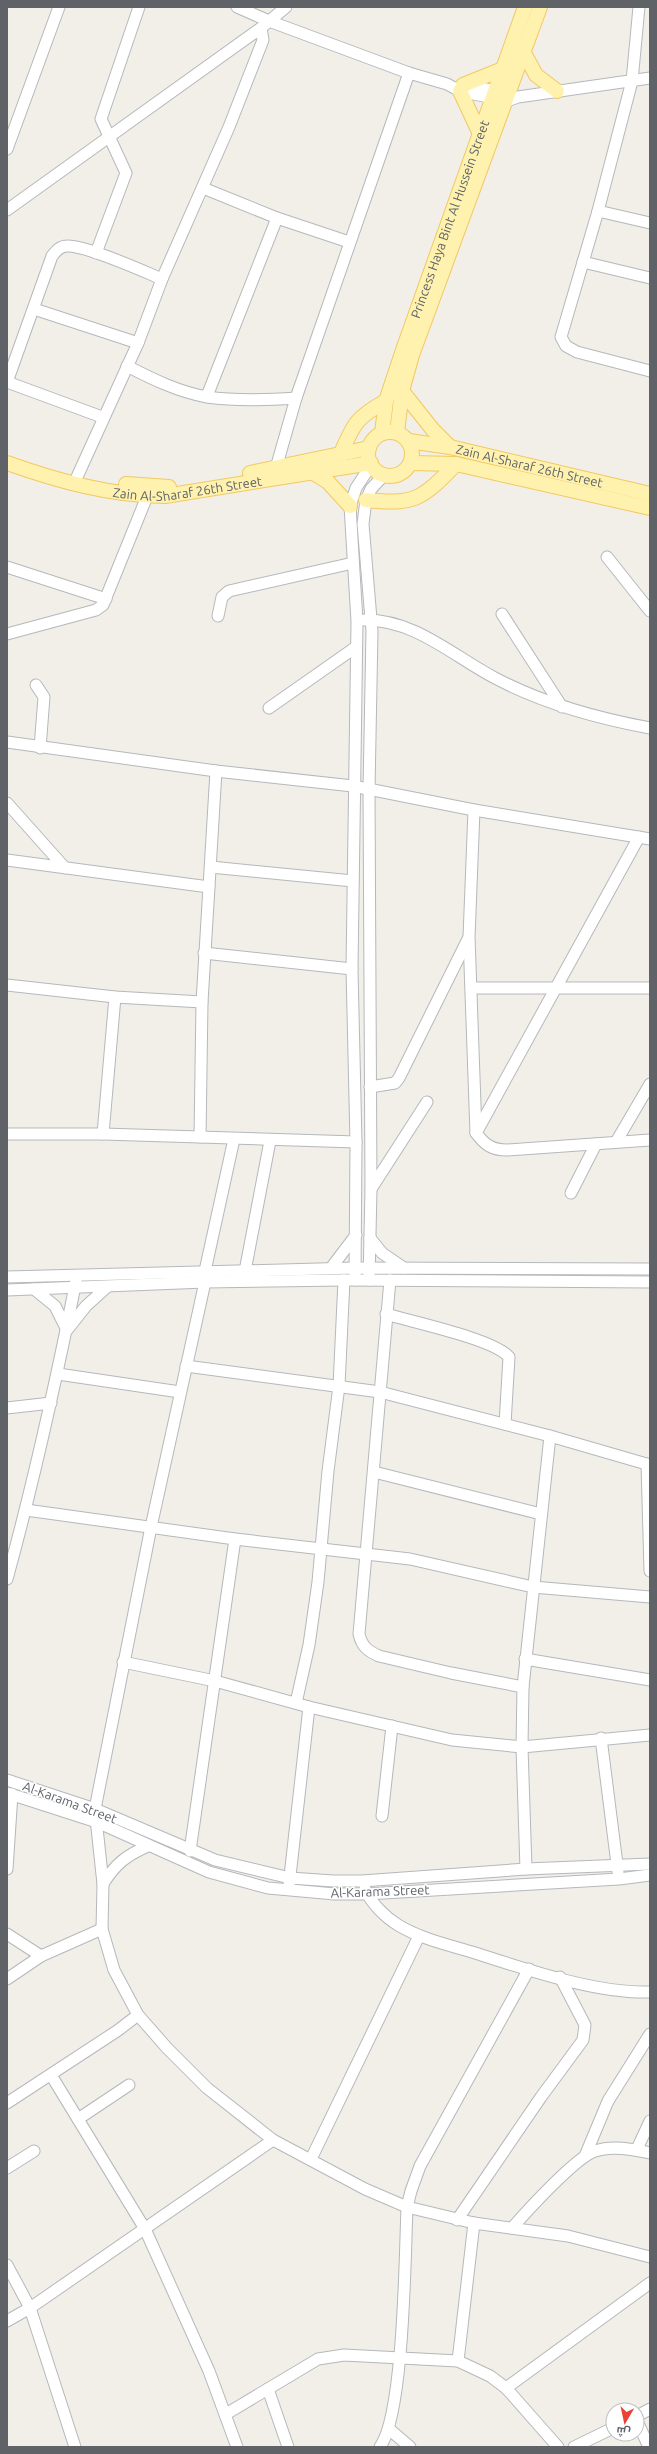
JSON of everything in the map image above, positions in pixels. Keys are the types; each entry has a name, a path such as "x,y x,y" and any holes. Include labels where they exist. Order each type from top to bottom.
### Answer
{"main road":[{"name":"Princess Haya Bint Al Hussein Street","path":"382,433 386,401 403,350 481,136 505,96 503,69 525,7"},
{"name":"Princess Haya Bint Al Hussein Street","path":"397,432 402,391 422,326 505,96 524,53 540,7"},
{"path":"524,53 536,75 557,91"},
{"path":"481,136 462,88 503,69"},
{"path":"402,391 433,430 450,447"},
{"path":"341,453 354,424 368,412 386,401"},
{"path":"397,432 409,441 412,448 410,463 402,473 391,476 384,475 371,464 369,448 377,436 382,433 397,432"},
{"name":"Zain Al-Sharaf 26th Street","path":"409,441 450,447 650,494"},
{"name":"Zain Al-Sharaf 26th Street","path":"7,455 77,477 149,491 276,468 369,448"},
{"name":"Zain Al-Sharaf 26th Street","path":"7,463 60,481 183,494 312,472 371,464"},
{"name":"Zain Al-Sharaf 26th Street","path":"410,463 456,464 650,508"},
{"path":"366,500 397,503 410,501 426,493 456,464"},
{"path":"312,472 328,482 350,506"}],"street":[{"path":"7,148 59,7"},
{"path":"96,253 126,173 101,119 139,7"},
{"path":"237,7 265,25 409,73 462,88 505,96 557,91 650,78"},
{"path":"7,210 265,25 286,7"},
{"path":"639,7 632,81 598,211 561,337 564,343 577,352 650,371"},
{"path":"77,477 102,417 138,343 162,279 203,188 264,40 265,25"},
{"path":"276,468 296,398 409,73"},
{"path":"203,188 277,218 349,242"},
{"path":"598,211 650,223"},
{"path":"207,396 277,218"},
{"path":"102,417 7,382 11,361 34,309 52,256 59,248 68,245 96,253 162,279"},
{"path":"583,262 650,278"},
{"path":"34,309 138,343"},
{"path":"127,366 176,388 207,396 237,399 296,398"},
{"path":"296,1703 310,1638 321,1548 328,1471 339,1386 349,1280 356,1268 356,1142 352,969 353,786 357,620 350,506 356,488 371,464"},
{"path":"369,1280 371,1189 371,904 369,790 372,620 363,524 366,500 371,489 384,475"},
{"path":"7,634 96,610 103,605 149,491"},
{"path":"607,557 650,611"},
{"path":"218,616 222,597 229,591 353,563"},
{"path":"7,567 106,599"},
{"path":"502,614 562,708"},
{"path":"357,620 388,622 410,628 495,678 562,708 604,720 650,728"},
{"path":"270,708 356,647"},
{"path":"36,685 44,697 40,748"},
{"path":"7,742 40,748 353,786 474,810 645,838 555,988 476,1133"},
{"path":"200,1137 204,953 211,867 216,770"},
{"path":"7,803 65,868"},
{"path":"474,810 469,937 476,1133 486,1145 496,1150 650,1140"},
{"path":"7,860 209,887"},
{"path":"211,867 353,881"},
{"path":"370,1087 395,1083 400,1078 469,937"},
{"path":"204,953 352,969"},
{"path":"7,985 115,997 202,1002"},
{"path":"472,988 650,988"},
{"path":"103,1134 115,997"},
{"path":"616,1142 650,1084"},
{"path":"371,1189 427,1102"},
{"path":"7,1134 103,1134 356,1142"},
{"path":"234,1139 151,1527 95,1809 103,1884 102,1929 114,1970 138,2015 208,2088 273,2140 311,2159 364,2189 407,2207 457,2220 568,2236 650,2258"},
{"path":"245,1271 270,1140"},
{"path":"571,1193 596,1144"},
{"path":"331,1268 356,1234"},
{"path":"370,1238 382,1253 405,1269"},
{"path":"7,1290 107,1287 205,1277 245,1271 331,1268 650,1269"},
{"path":"7,1579 26,1510 58,1374 78,1274"},
{"path":"7,1277 78,1274 349,1280 650,1282"},
{"path":"390,1280 359,1634 365,1648 379,1656 523,1687"},
{"path":"67,1330 86,1306 107,1287"},
{"path":"34,1289 55,1306 67,1330"},
{"path":"386,1314 488,1344 506,1354 509,1357 505,1424"},
{"path":"186,1366 380,1392 550,1436 649,1464 650,1571"},
{"path":"58,1374 180,1392"},
{"path":"7,1408 51,1403"},
{"path":"526,1869 522,1747 523,1687 550,1436"},
{"path":"374,1472 541,1514"},
{"path":"26,1510 235,1539 367,1553 442,1565 533,1587 650,1597"},
{"path":"190,1851 235,1539"},
{"path":"525,1659 650,1680"},
{"path":"123,1662 215,1681 309,1707 452,1740 522,1747 601,1738 650,1735"},
{"path":"288,1890 309,1707"},
{"path":"382,1816 392,1726"},
{"path":"601,1738 619,1879"},
{"name":"Al-Karama Street","path":"7,1780 95,1809 214,1860 290,1878 333,1881 362,1881 526,1869 650,1864"},
{"path":"7,1869 10,1794"},
{"name":"Al-Karama Street","path":"10,1794 96,1822 148,1846 234,1881 288,1890 367,1894 619,1879 650,1875"},
{"path":"103,1884 110,1872 124,1858 148,1846"},
{"path":"209,1872 214,1860"},
{"path":"362,1881 367,1894 388,1917 419,1936 529,1969 595,1986 650,1992"},
{"path":"7,1979 41,1956 102,1929"},
{"path":"7,1934 41,1956"},
{"path":"311,2159 419,1936"},
{"path":"380,2447 390,2430 399,2359 407,2207 411,2190 420,2166 529,1969"},
{"path":"457,2220 541,2097 583,2040 585,2025 560,1977"},
{"path":"7,2102 51,2075 138,2015"},
{"path":"585,2156 608,2101 650,2034"},
{"path":"51,2075 145,2229 226,2414 237,2447"},
{"path":"78,2119 129,2085"},
{"path":"637,2150 650,2121"},
{"path":"7,2321 30,2308 273,2140"},
{"path":"512,2228 540,2198 585,2156 595,2151 637,2150 650,2153"},
{"path":"7,2168 34,2151"},
{"path":"458,2361 474,2223"},
{"path":"7,2265 30,2308 74,2447"},
{"path":"506,2388 650,2283"},
{"path":"226,2414 308,2363 323,2357 344,2355 458,2361 490,2376 506,2388 558,2447"},
{"path":"268,2389 288,2447"},
{"path":"390,2430 410,2447"},
{"path":"574,2447 605,2432"}]}
